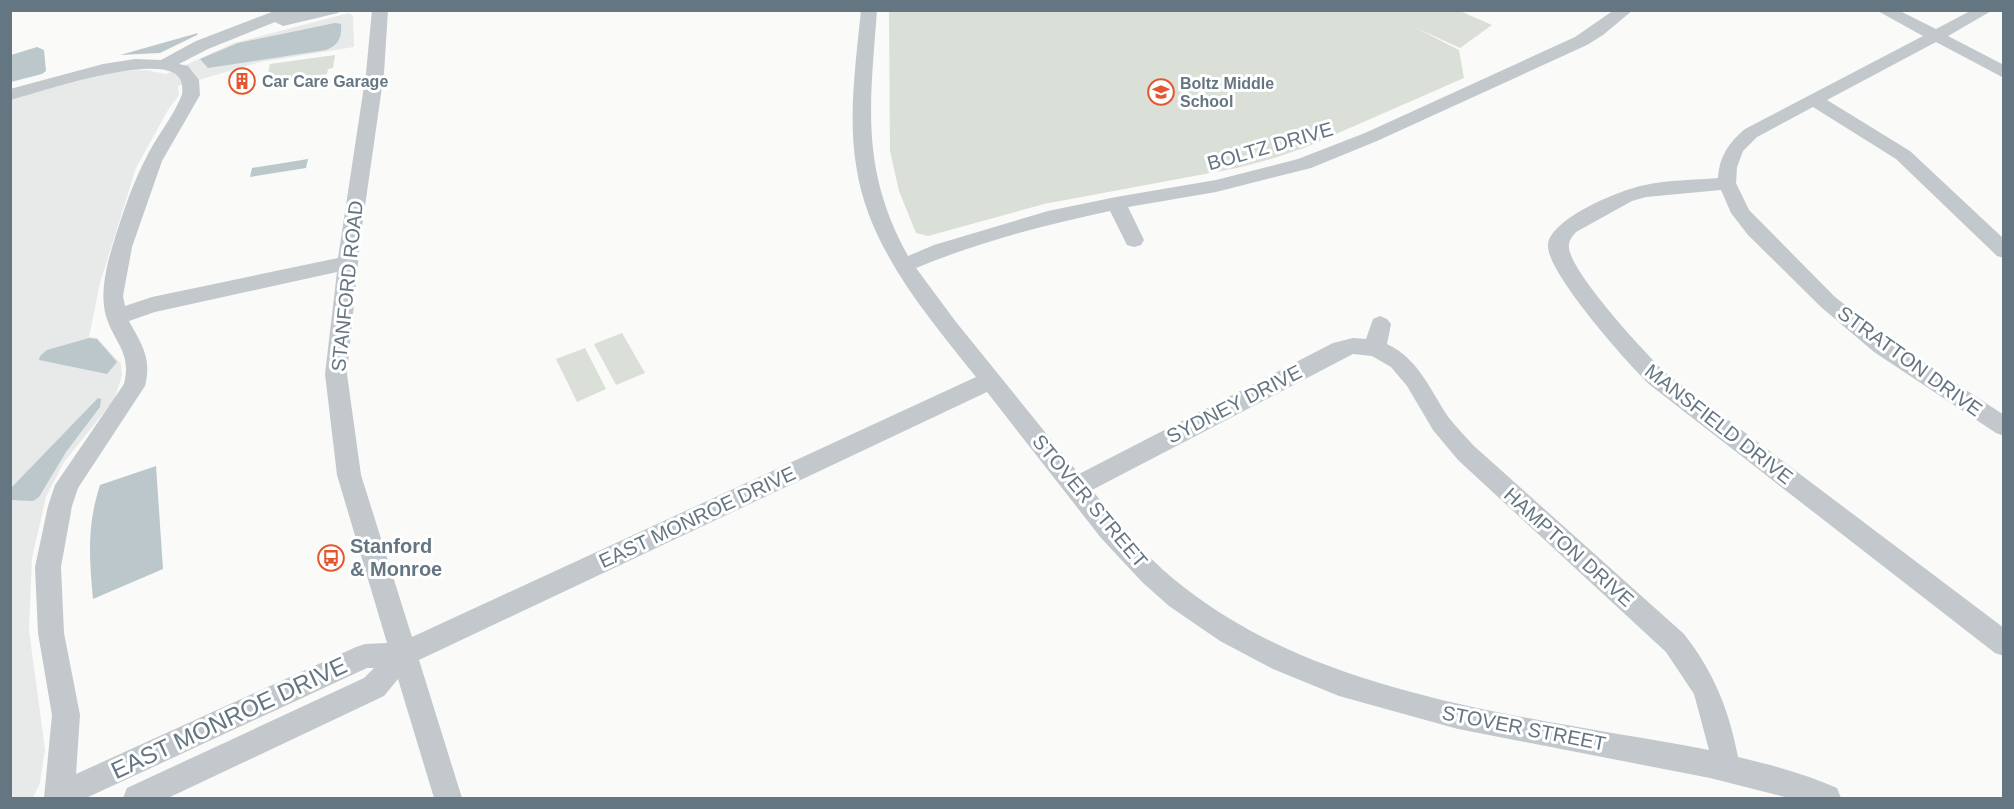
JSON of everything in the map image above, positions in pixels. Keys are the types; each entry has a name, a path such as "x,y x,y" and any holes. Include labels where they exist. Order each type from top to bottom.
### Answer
{"street":[{"path":"164,65 202,45 275,16 298,10"},
{"path":"264,22 274,23 332,10"},
{"name":"STANFORD ROAD","path":"380,10 375,74 347,270 336,374 349,475 448,798"},
{"name":"STOVER STREET","path":"869,10 865,73 864,154 868,182 883,227 929,303 1118,540 1177,597 1212,622 1300,669 1337,684 1454,716 1726,768 1771,779 1827,798"},
{"name":"BOLTZ DRIVE","path":"904,265 987,235 1048,218 1116,203 1236,182 1330,154 1581,41 1597,32 1625,10"},
{"path":"1884,10 2004,73"},
{"path":"1727,183 1727,167 1731,154 1739,142 1751,133 1985,10"},
{"path":"10,95 104,69 135,64 164,65 182,70 190,80 191,95 153,161 122,247 113,296 117,317 136,357 138,370 134,386 67,485 60,506 48,567 51,633 66,715 59,797"},
{"path":"1814,100 1879,138 1903,156 2004,251"},
{"name":"STRATTON DRIVE","path":"1727,183 1741,213 1755,230 1828,302 1882,346 2004,427"},
{"name":"MANSFIELD DRIVE","path":"1727,183 1652,189 1625,197 1569,228 1561,236 1558,246 1564,267 1637,359 1658,379 2004,644"},
{"path":"1116,203 1134,240"},
{"path":"117,317 158,317 347,270"},
{"name":"SYDNEY DRIVE","path":"1076,487 1341,349 1378,336"},
{"name":"HAMPTON DRIVE","path":"1378,336 1389,353 1406,367 1442,426 1466,453 1675,643 1692,663 1705,684 1714,706 1726,768"},
{"name":"EAST MONROE DRIVE","path":"59,797 365,656 403,654 991,380"},
{"name":"EAST MONROE DRIVE","path":"137,798 374,687 403,654"}],"shaded area":[{"name":"Boltz Middle School","path":"889,11 1460,11 1492,25 1460,48 1414,27 1459,50 1464,78 1304,148 1271,159 1237,168 1044,204 928,236 916,233 899,191 890,151"},
{"path":"349,13 353,16 354,47 260,62 178,86 179,95 168,110 136,168 100,283 89,337 97,338 121,364 122,376 114,400 64,462 46,497 32,558 29,630 45,750 40,783 33,798 11,798 11,99 110,72 146,70 166,74 234,43"},
{"path":"335,23 341,24 340,37 334,46 326,50 208,68 200,59 238,43"},
{"path":"198,33 160,53 120,55"},
{"path":"37,47 44,50 46,71 11,82 11,55"},
{"path":"335,55 333,68 328,69 327,74 266,83 270,64"},
{"path":"308,159 306,168 250,177 252,168"},
{"path":"622,333 645,373 616,385 594,344"},
{"path":"89,338 97,339 117,362 107,374 39,360 47,350"},
{"path":"585,348 606,389 577,402 556,359"},
{"path":"98,398 101,399 100,407 66,452 39,497 33,501 11,500 11,488"},
{"path":"156,466 163,569 93,599 90,541 100,485"}],"place":[{"name":"Car Care Garage","path":"242,81"},
{"name":"Boltz Middle School","path":"1161,92"},
{"name":"Stanford & Monroe","path":"331,558"}]}
